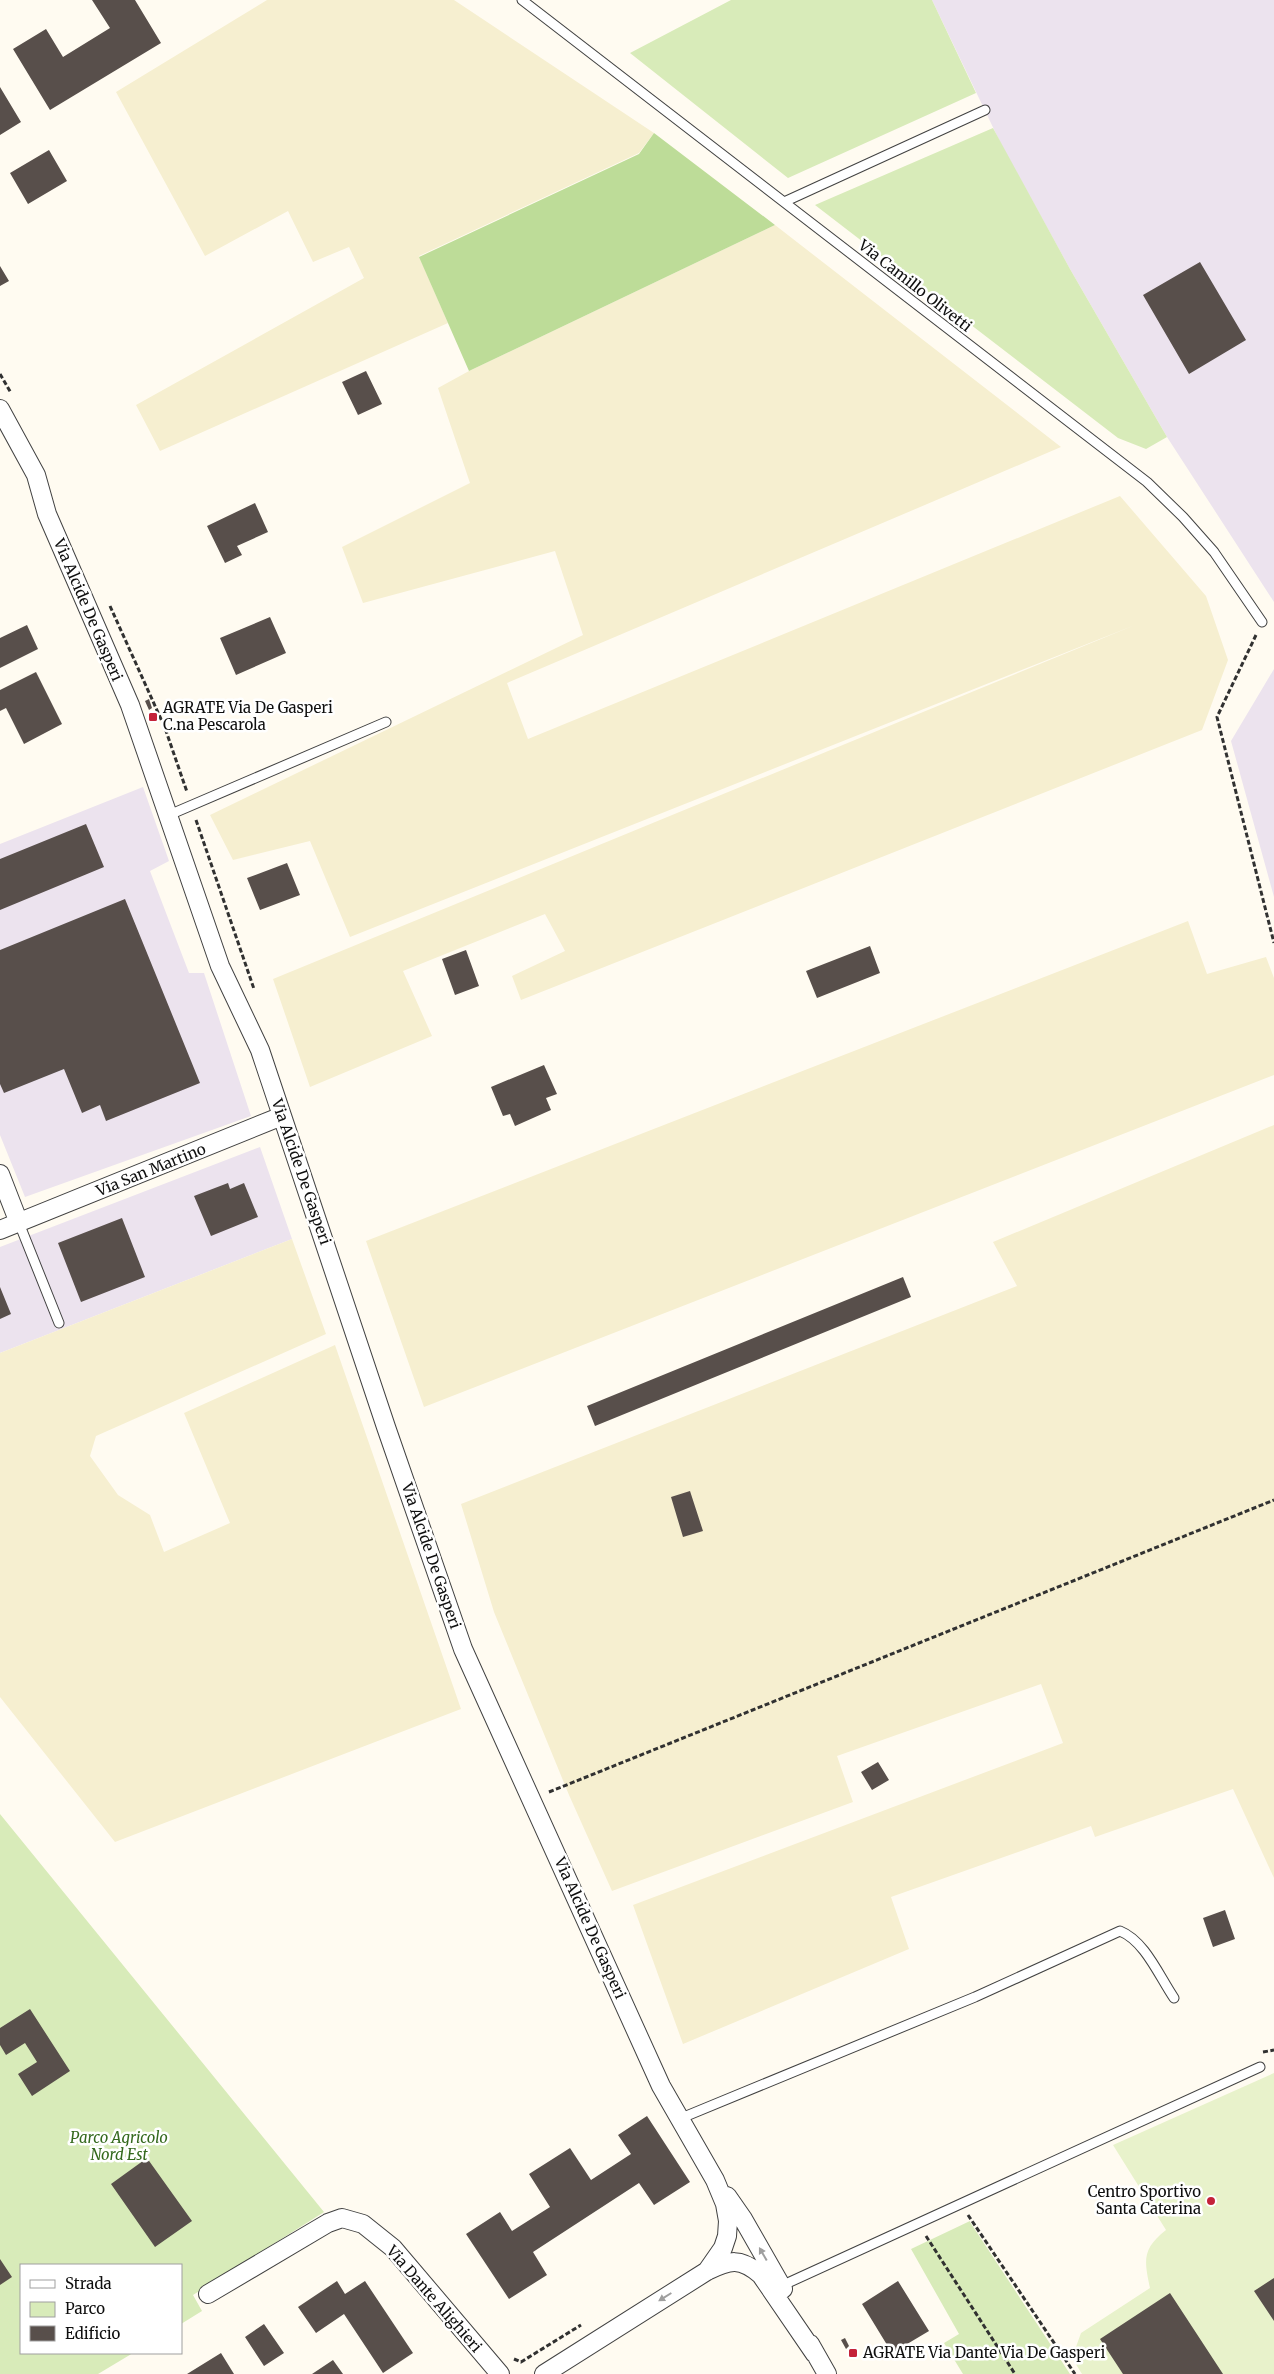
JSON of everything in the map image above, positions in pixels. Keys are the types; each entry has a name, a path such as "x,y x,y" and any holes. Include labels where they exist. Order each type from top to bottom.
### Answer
{"street":[{"name":"Via Alcide De Gasperi","path":"8,404 36,475 47,514 130,705 220,966 260,1050 463,1649 661,2086 715,2180 727,2213 728,2229 723,2248 706,2271"},
{"name":"Via San Martino","path":"0,1230 282,1116"},
{"path":"0,1174 19,1223"},
{"path":"715,2180 743,2219 781,2286 815,2354"},
{"name":"Via Dante Alighieri","path":"208,2294 328,2223 342,2218 363,2224 393,2248 500,2374"},
{"path":"544,2374 706,2271 730,2262 743,2263 755,2270 776,2293 827,2374"}],"lane":[{"name":"Via Camillo Olivetti","path":"522,0 1147,482 1184,517 1214,552 1262,622"},
{"path":"784,202 985,110"},
{"path":"169,815 386,722"},
{"path":"19,1223 59,1324"},
{"path":"679,2119 975,1997 1120,1931 1131,1936 1146,1952 1174,1998"},
{"path":"781,2286 960,2206 1260,2067"}],"path":[{"path":"0,374 8,404"},
{"path":"108,602 165,728 256,994"},
{"path":"1262,622 1217,718 1274,943"},
{"path":"548,1793 1274,1500"},
{"path":"544,1784 552,1802"},
{"path":"960,2206 976,2224 1075,2374"},
{"path":"920,2223 928,2240 1015,2374"},
{"path":"506,2356 521,2362 583,2324"}],"shaded area":[{"path":"267,0 454,0 654,133 639,153 419,256 448,323 160,451 136,405 364,278 349,247 313,262 288,211 205,256 116,92"},
{"path":"932,0 1274,0 1274,602 1167,437 1070,269 1000,142"},
{"path":"775,225 1061,447 507,683 528,739 1120,496 1206,596 1228,660 1202,730 521,1000 512,976 565,951 545,914 403,971 432,1036 310,1087 273,979 1135,625 350,937 310,841 233,860 210,815 583,635 555,551 363,603 342,547 470,483 438,388 469,371"},
{"path":"1274,669 1274,897 1231,741"},
{"path":"143,787 169,861 150,871 189,973 204,973 251,1116 25,1197 0,1135 0,844"},
{"path":"1188,921 1207,974 1266,957 1274,978 1274,1075 424,1407 366,1241"},
{"path":"1274,1125 1274,1878 1233,1789 1095,1837 1091,1826 891,1897 909,1949 683,2044 633,1905 1063,1743 1041,1684 837,1756 853,1802 612,1891 569,1795 494,1612 461,1504 1017,1286 993,1242"},
{"path":"260,1147 292,1239 0,1353 0,1247"},
{"path":"292,1239 326,1334 96,1436 90,1456 118,1495 150,1515 164,1552 230,1523 184,1413 335,1345 461,1709 115,1842 0,1697 0,1353"}],"green space":[{"path":"731,0 932,0 976,93 788,178 630,53"},
{"path":"993,128 1070,269 1167,437 1146,449 1118,438 815,205"},
{"path":"654,133 775,225 469,371 419,257 639,154"},
{"name":"Parco Agricolo Nord Est","path":"0,1814 324,2212 193,2295 202,2311 182,2323 182,2264 20,2264 20,2354 131,2354 98,2374 0,2374"},
{"name":"Centro Sportivo Santa Caterina","path":"1274,2073 1274,2374 1082,2374 1072,2358 1081,2333 1150,2288 1146,2262 1147,2256 1153,2243 1166,2230 1113,2145"},
{"path":"970,2221 1070,2374 963,2374 944,2343 959,2334 911,2249"}],"building":[{"path":"92,0 135,0 161,43 50,110 13,49 46,29 63,57 110,28"},
{"path":"0,87 21,122 0,135"},
{"path":"49,150 67,181 28,204 10,173"},
{"path":"1200,262 1246,340 1189,374 1143,295"},
{"path":"0,266 9,281 0,286"},
{"path":"366,371 382,404 358,415 342,382"},
{"path":"255,503 268,532 237,546 242,555 225,563 207,526"},
{"path":"270,617 286,653 236,675 220,638"},
{"path":"27,625 38,649 0,668 0,638"},
{"path":"36,672 62,724 24,744 6,708 0,711 0,690"},
{"path":"149,699 152,708 149,710 145,701"},
{"path":"86,824 104,867 0,910 0,859"},
{"path":"287,863 300,895 260,910 247,878"},
{"path":"125,899 200,1083 106,1121 100,1105 82,1113 64,1069 4,1093 0,1084 0,950"},
{"path":"870,946 880,973 817,998 806,971"},
{"path":"466,950 479,986 455,995 442,959"},
{"path":"544,1065 557,1094 546,1098 551,1110 515,1126 510,1114 503,1116 491,1087"},
{"path":"228,1183 230,1189 244,1183 258,1217 211,1236 194,1196"},
{"path":"122,1218 145,1277 81,1302 58,1243"},
{"path":"903,1277 911,1297 595,1426 587,1406"},
{"path":"0,1287 11,1314 0,1319"},
{"path":"690,1491 703,1531 683,1537 671,1497"},
{"path":"878,1762 889,1780 872,1790 861,1772"},
{"path":"1225,1910 1235,1939 1213,1947 1203,1918"},
{"path":"30,2009 70,2071 32,2096 18,2074 37,2062 25,2043 6,2055 0,2045 0,2028"},
{"path":"647,2116 690,2182 654,2205 639,2183 533,2252 547,2275 509,2299 466,2234 500,2212 512,2231 550,2207 529,2174 570,2148 591,2180 631,2154 618,2135"},
{"path":"147,2158 192,2221 155,2247 111,2184"},
{"path":"0,2259 12,2277 0,2285"},
{"path":"1274,2278 1274,2321 1254,2291"},
{"path":"337,2281 345,2294 365,2281 413,2353 383,2373 344,2314 316,2333 298,2307"},
{"path":"898,2281 929,2331 892,2353 862,2304"},
{"path":"1170,2293 1223,2374 1123,2374 1100,2339"},
{"path":"264,2324 284,2353 264,2366 245,2337"},
{"path":"845,2338 849,2346 846,2349 841,2340"},
{"path":"221,2353 234,2374 187,2374"},
{"path":"333,2360 343,2374 312,2374"}],"place":[{"name":"AGRATE Via De Gasperi C.na Pescarola","path":"153,717"},
{"name":"Centro Sportivo Santa Caterina","path":"1211,2201"},
{"name":"AGRATE Via Dante Via De Gasperi","path":"853,2353"}]}
